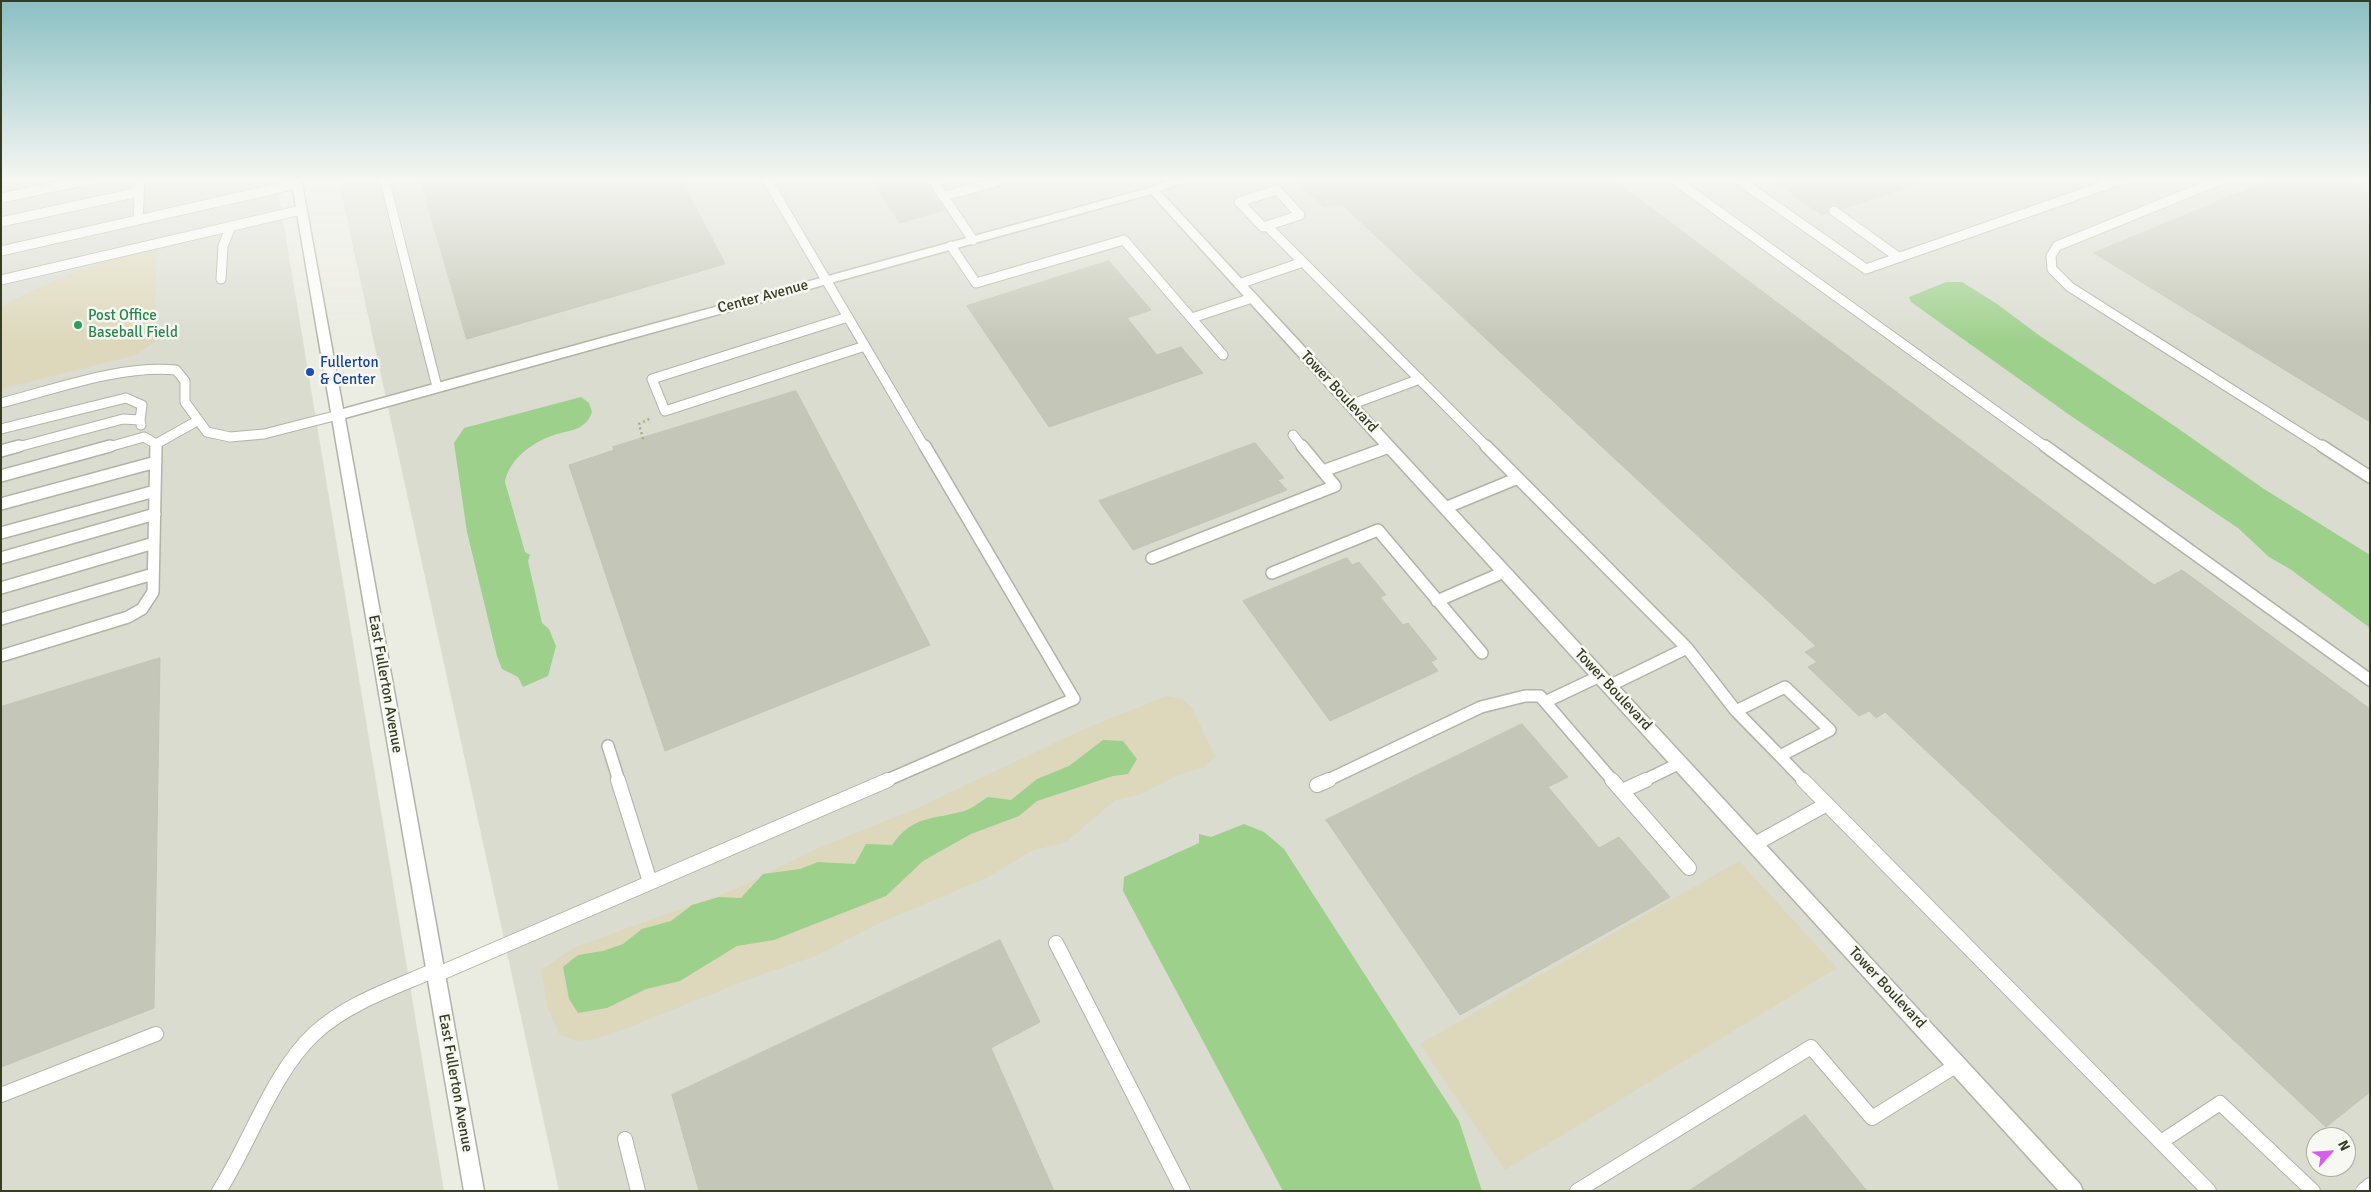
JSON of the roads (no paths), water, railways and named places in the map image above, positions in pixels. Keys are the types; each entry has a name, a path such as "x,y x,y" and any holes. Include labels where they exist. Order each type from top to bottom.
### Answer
{"street":[{"name":"East Fullerton Avenue","path":"306,234 474,1191"},
{"name":"Center Avenue","path":"338,415 996,234"},
{"name":"Tower Boulevard","path":"1193,234 2073,1191"}],"lane":[{"path":"1,251 78,234"},
{"path":"1,280 199,234"},
{"path":"221,279 223,246 228,234"},
{"path":"398,234 437,388"},
{"path":"219,1191 248,1143 287,1068 302,1047 343,1013 1074,699 799,234"},
{"path":"969,234 973,240"},
{"path":"1275,234 1687,648 1736,711 2209,1191"},
{"path":"1749,234 2370,680"},
{"path":"1815,234 1866,269 1965,234"},
{"path":"1865,234 1898,257"},
{"path":"2088,234 2057,246 2052,256 2052,269 2070,287 2370,477"},
{"path":"951,246 976,283 1124,240 1224,355"},
{"path":"1239,284 1303,262"},
{"path":"1192,318 1252,298"},
{"path":"848,317 652,379 665,411 865,346"},
{"path":"1,403 121,373 152,368 176,370 185,381 185,402 197,421 207,432 230,437 264,434 338,415"},
{"path":"1350,405 1420,379"},
{"path":"1,429 126,398 137,401 142,405 140,420 144,437"},
{"path":"1,451 123,419 140,420"},
{"path":"156,444 197,421"},
{"path":"1152,558 1335,486 1293,434"},
{"path":"1,476 144,437 156,444"},
{"path":"1,656 128,617 142,609 152,592 156,444"},
{"path":"1323,471 1389,447"},
{"path":"1,504 156,462"},
{"path":"1445,508 1518,478"},
{"path":"1,533 155,491"},
{"path":"1,558 155,514"},
{"path":"1272,573 1378,530 1482,653"},
{"path":"1,588 154,544"},
{"path":"1438,601 1504,572"},
{"path":"1,618 153,574"},
{"path":"1546,702 1687,648"},
{"path":"1736,711 1785,687 1830,730 1780,756"},
{"path":"1317,785 1481,707 1525,696 1540,696 1689,868"},
{"path":"608,746 650,882"},
{"path":"1622,791 1680,763"},
{"path":"1755,844 1827,804"},
{"path":"1056,943 1183,1191"},
{"path":"1,1095 156,1034"},
{"path":"1577,1191 1811,1047 1872,1118 1957,1065"},
{"path":"2161,1142 2220,1103 2313,1191"},
{"path":"625,1139 638,1191"},
{"path":"2363,1191 2370,1185"}],"place":[{"name":"Post Office Baseball Field","path":"78,325"},
{"name":"Fullerton & Center","path":"310,372"}]}
